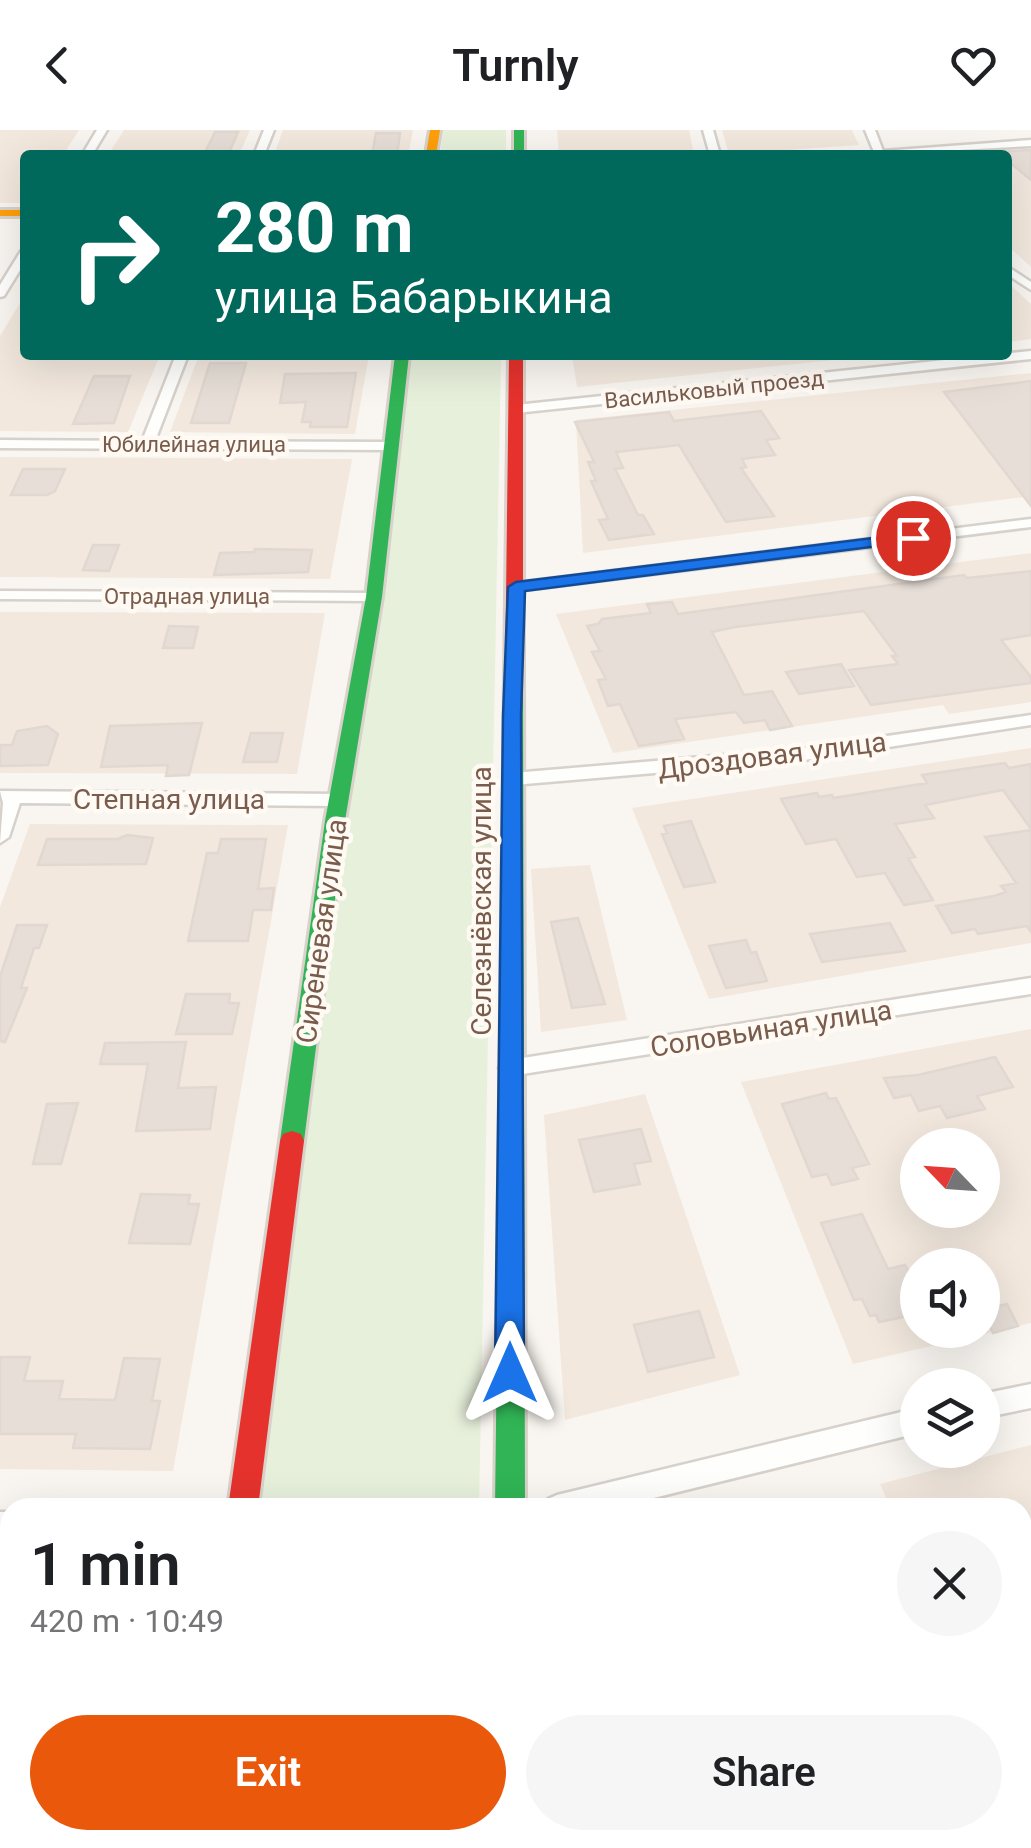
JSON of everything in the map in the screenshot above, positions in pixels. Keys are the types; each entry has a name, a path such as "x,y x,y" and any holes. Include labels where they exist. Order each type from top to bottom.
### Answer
{"street":[{"path":"943,150 1031,143"},
{"path":"0,294 20,261"},
{"path":"148,444 180,360"},
{"name":"Сиреневая улица","path":"244,1498 338,800 374,597 388,446 401,360"},
{"name":"Селезнёвская улица","path":"510,1498 516,360"},
{"name":"Васильковый проезд","path":"516,409 983,360"},
{"name":"Юбилейная улица","path":"0,444 388,446"},
{"path":"516,587 1031,523"},
{"name":"Отрадная улица","path":"0,595 374,597"},
{"name":"Дроздовая улица","path":"512,779 798,755 1031,720"},
{"path":"0,836 7,798"},
{"name":"Степная улица","path":"7,798 338,800"},
{"name":"Соловьиная улица","path":"510,1068 1031,986"},
{"path":"1000,1402 1031,1396"},
{"path":"598,1498 900,1424"}],"shaded area":[{"path":"0,130 79,130 66,150 20,150 20,203 0,203"},
{"path":"124,130 250,130 241,150 111,150"},
{"path":"283,130 413,130 409,150 276,150"},
{"path":"557,130 689,130 693,150 559,150"},
{"path":"722,130 852,130 859,145 787,150 728,150"},
{"path":"1031,153 1031,267 1012,250 1012,155"},
{"path":"1012,287 1031,304 1031,339 1012,341"},
{"path":"20,303 20,360 158,360 128,432 0,431 0,336"},
{"path":"197,360 368,360 355,434 170,432"},
{"path":"573,360 833,360 577,387"},
{"path":"1031,373 1031,496 583,553 576,420"},
{"path":"0,457 352,459 330,579 0,577"},
{"path":"1031,553 1031,702 949,714 943,705 613,753 556,614"},
{"path":"0,612 325,613 297,774 0,773"},
{"path":"1031,748 1031,943 709,999 632,808"},
{"path":"30,824 288,825 173,1471 0,1469 0,907"},
{"path":"590,865 627,1020 541,1032 531,869"},
{"path":"1031,1029 1031,1323 1000,1330 1000,1248 900,1248 900,1348 922,1348 853,1364 741,1082"},
{"path":"645,1094 740,1375 565,1420 544,1115"},
{"path":"1031,1445 1031,1498 886,1498 880,1484 942,1468 1000,1468 1000,1453"}],"green space":[{"path":"443,130 506,130 506,150 441,150"},
{"path":"410,360 501,360 479,1498 257,1498"}],"building":[{"path":"215,132 238,132 230,150 206,150"},
{"path":"376,133 400,133 398,150 373,150"},
{"path":"1031,150 1031,180 1012,164 1012,151"},
{"path":"210,363 246,363 229,423 191,423"},
{"path":"356,373 347,427 310,427 311,422 302,422 306,402 280,403 285,374"},
{"path":"94,376 130,376 114,423 73,424"},
{"path":"1031,381 1031,506 944,392"},
{"path":"761,411 779,438 766,440 775,455 742,459 746,467 741,468 774,516 726,522 679,445 616,452 623,468 615,469 638,515 643,515 654,534 609,540 599,520 608,519 591,481 596,481 588,462 594,462 575,422 669,412 674,421"},
{"path":"23,469 65,469 55,491 47,495 11,495"},
{"path":"93,545 119,545 109,571 83,570"},
{"path":"312,550 308,572 214,575 220,553"},
{"path":"1031,571 1031,635 1001,640 1031,677 1031,683 871,705 849,670 898,664 892,656 897,656 864,611 712,632 744,695 772,691 792,726 770,730 765,720 744,723 736,712 675,719 684,739 639,746 620,704 608,706 598,680 606,679 592,652 600,651 587,626 602,619 651,613 647,604 672,602 678,614 964,575 967,578"},
{"path":"169,626 198,627 193,648 163,648"},
{"path":"841,664 854,686 799,694 786,672"},
{"path":"202,723 189,775 166,776 168,765 101,767 110,726"},
{"path":"47,726 58,734 48,765 0,766 0,745 12,745 17,731"},
{"path":"251,733 283,733 277,762 243,762"},
{"path":"1005,763 1009,768 1031,764 1031,829 1003,790 925,805 934,818 895,824 915,857 908,858 933,900 904,905 885,873 857,877 836,839 806,844 781,799 817,793 819,797 833,798 927,783 922,775"},
{"path":"691,821 715,882 684,887 662,834 667,833 664,826"},
{"path":"1031,830 1031,932 1027,926 978,934 975,929 952,933 936,906 994,896 1006,892 1001,886 1016,883 985,837"},
{"path":"127,835 153,838 146,864 38,865 47,839 118,839"},
{"path":"221,839 266,839 258,889 274,888 271,910 253,910 248,941 188,941 207,853 218,853"},
{"path":"578,918 605,1004 572,1008 551,922"},
{"path":"890,923 905,951 822,962 810,934"},
{"path":"17,925 47,925 39,948 34,948 21,988 27,988 5,1042 0,1041 0,977"},
{"path":"746,940 751,953 756,952 767,981 726,988 709,946"},
{"path":"186,994 230,994 229,1003 239,1003 232,1034 176,1034"},
{"path":"186,1042 178,1088 216,1087 210,1129 136,1131 148,1064 100,1064 105,1043"},
{"path":"995,1057 1013,1087 977,1096 985,1109 947,1118 940,1106 919,1111 911,1095 894,1098 884,1078 918,1075"},
{"path":"826,1093 829,1099 836,1098 869,1164 852,1168 858,1179 832,1185 827,1174 812,1177 782,1104"},
{"path":"78,1103 61,1164 33,1164 47,1104"},
{"path":"641,1129 651,1161 634,1164 640,1184 594,1192 579,1140"},
{"path":"141,1194 190,1195 188,1204 199,1204 190,1244 129,1243"},
{"path":"862,1214 888,1269 900,1266 900,1318 879,1322 876,1315 870,1316 862,1299 854,1300 821,1223"},
{"path":"1007,1304 1018,1326 1000,1331 1000,1306"},
{"path":"699,1311 714,1357 648,1372 634,1325"},
{"path":"0,1357 30,1357 24,1381 63,1381 59,1399 115,1400 124,1358 160,1359 152,1401 160,1401 150,1449 73,1448 76,1434 0,1434"}],"traffic: fast":[{"path":"519,130 519,150"},
{"path":"292,1141 335,821 374,597 401,360"},
{"path":"510,1498 514,678"}],"traffic: slow":[{"path":"432,150 435,130"},
{"path":"0,213 20,213"}],"traffic: jam":[{"path":"514,678 516,360"},
{"path":"244,1498 292,1141"}],"route":[{"path":"510,1373 512,716 516,587 913,538"}]}
